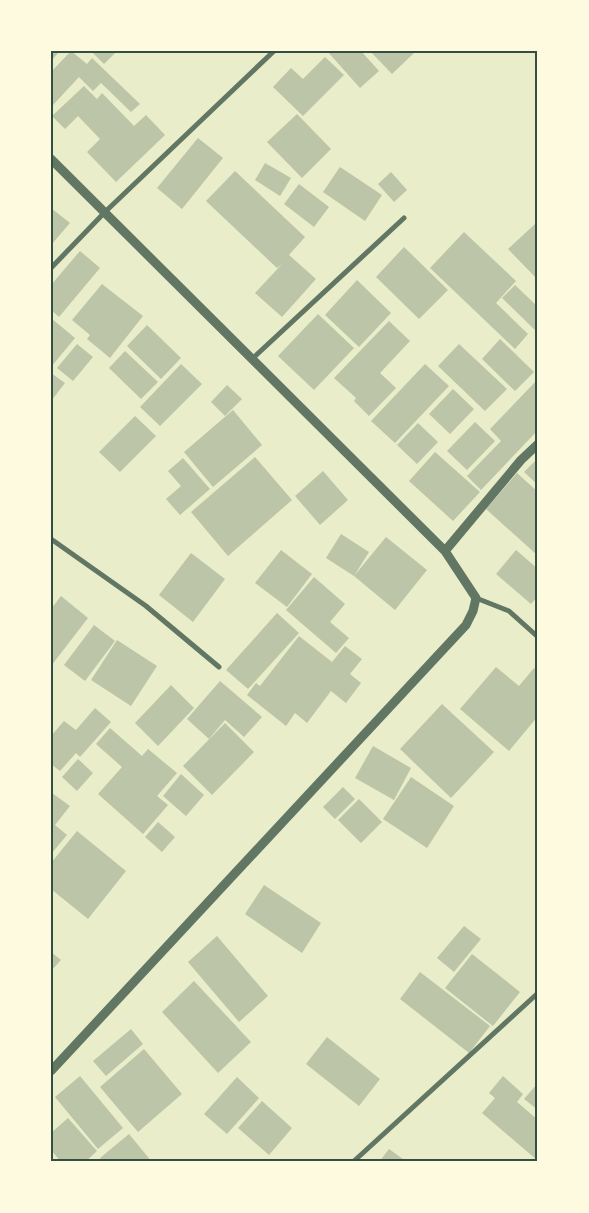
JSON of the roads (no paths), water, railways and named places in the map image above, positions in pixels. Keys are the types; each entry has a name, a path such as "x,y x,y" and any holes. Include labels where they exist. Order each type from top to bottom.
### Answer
{"street":[{"path":"51,268 105,212 274,51"},
{"path":"51,159 445,551 476,598 509,611 538,637"},
{"path":"252,360 404,218"},
{"path":"445,551 521,460 538,444"},
{"path":"51,540 146,606 219,667"},
{"path":"51,1072 446,648 466,625 474,611 476,598"},
{"path":"353,1162 538,993"}]}
